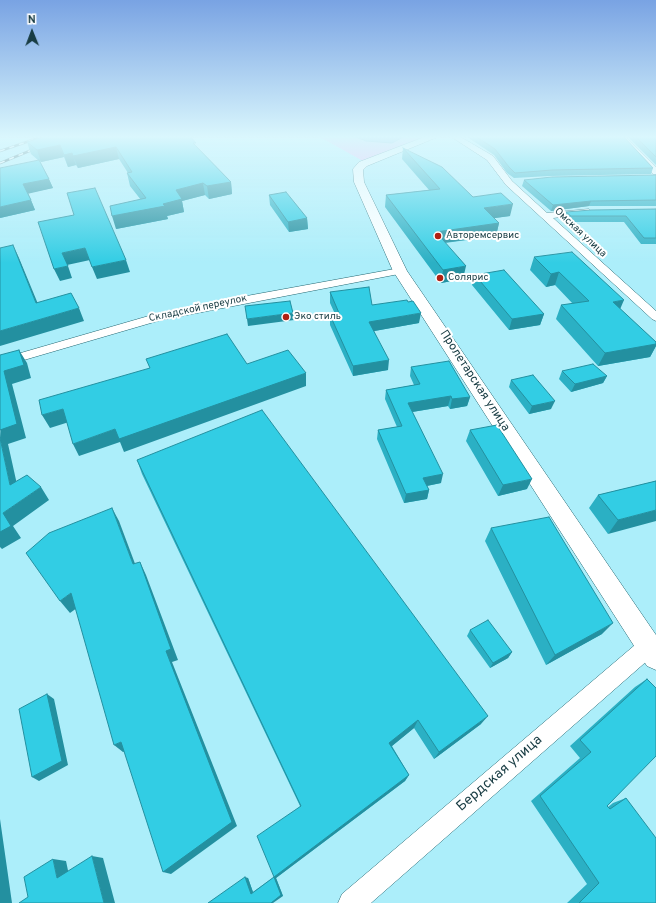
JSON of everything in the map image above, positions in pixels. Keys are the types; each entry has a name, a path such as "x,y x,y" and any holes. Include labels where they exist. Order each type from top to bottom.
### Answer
{"street":[{"name":"Пролетарская улица","path":"359,178 359,182 400,271 652,651"},
{"name":"Омская улица","path":"505,178 508,183 656,317"},
{"path":"508,183 522,182"},
{"path":"545,216 596,210"},
{"name":"Складской переулок","path":"0,363 159,317 252,298 400,271"},
{"name":"Бердская улица","path":"351,903 652,651"}],"building":[{"path":"0,178 49,178 23,184 31,200 0,207"},
{"path":"131,178 227,178 231,182 207,186 203,183 176,190 182,199 163,204 165,206 112,216 110,206 146,198"},
{"path":"430,178 454,178 473,197 501,193 513,204 484,208 499,223 436,232 466,266 443,270 386,195 440,189"},
{"path":"541,178 656,178 656,200 591,201 553,205 524,180"},
{"path":"95,188 126,260 92,267 85,248 62,253 68,266 54,269 38,222 74,215 67,193"},
{"path":"286,192 307,218 288,222 269,195"},
{"path":"656,209 656,238 644,238 626,216 571,216 566,212 591,210"},
{"path":"13,245 36,303 71,293 79,308 0,331 0,248"},
{"path":"572,252 624,300 613,302 656,342 656,344 605,353 561,305 589,301 559,272 551,274 534,257"},
{"path":"504,270 544,314 512,319 475,275"},
{"path":"369,287 372,305 407,300 408,302 413,301 421,313 369,322 389,360 353,366 330,315 339,313 330,292"},
{"path":"290,301 293,313 247,319 245,306"},
{"path":"227,334 247,364 288,350 306,373 119,439 115,429 73,444 63,409 42,415 39,400 150,368 146,359"},
{"path":"19,350 24,365 4,371 17,424 0,430 0,355"},
{"path":"449,361 470,397 452,399 451,396 408,403 443,474 423,478 429,490 406,494 378,430 402,426 386,390 420,384 411,367"},
{"path":"593,364 607,376 575,384 562,371"},
{"path":"533,375 555,401 532,406 511,380"},
{"path":"262,410 488,716 439,752 418,720 389,743 409,775 274,877 257,836 301,806 137,460"},
{"path":"497,425 532,479 503,485 470,430"},
{"path":"0,438 10,485 27,475 41,487 3,513 11,526 0,532"},
{"path":"656,481 656,510 618,520 598,495"},
{"path":"112,508 133,564 140,562 171,649 166,651 232,822 163,872 121,742 114,745 71,593 60,601 26,553 49,533"},
{"path":"549,517 613,623 555,655 491,528"},
{"path":"488,620 512,652 493,663 470,630"},
{"path":"647,679 656,688 656,756 607,806 610,809 626,798 656,838 656,903 579,903 599,883 540,796 591,752 580,740"},
{"path":"47,694 62,761 32,777 19,709"},
{"path":"92,856 104,903 19,903 28,897 24,877 53,859 57,878"},
{"path":"245,877 251,894 274,877 281,895 271,903 208,903"}],"place":[{"name":"Авторемсервис","path":"438,236"},
{"name":"Солярис","path":"440,278"},
{"name":"Эко стиль","path":"286,317"}]}
